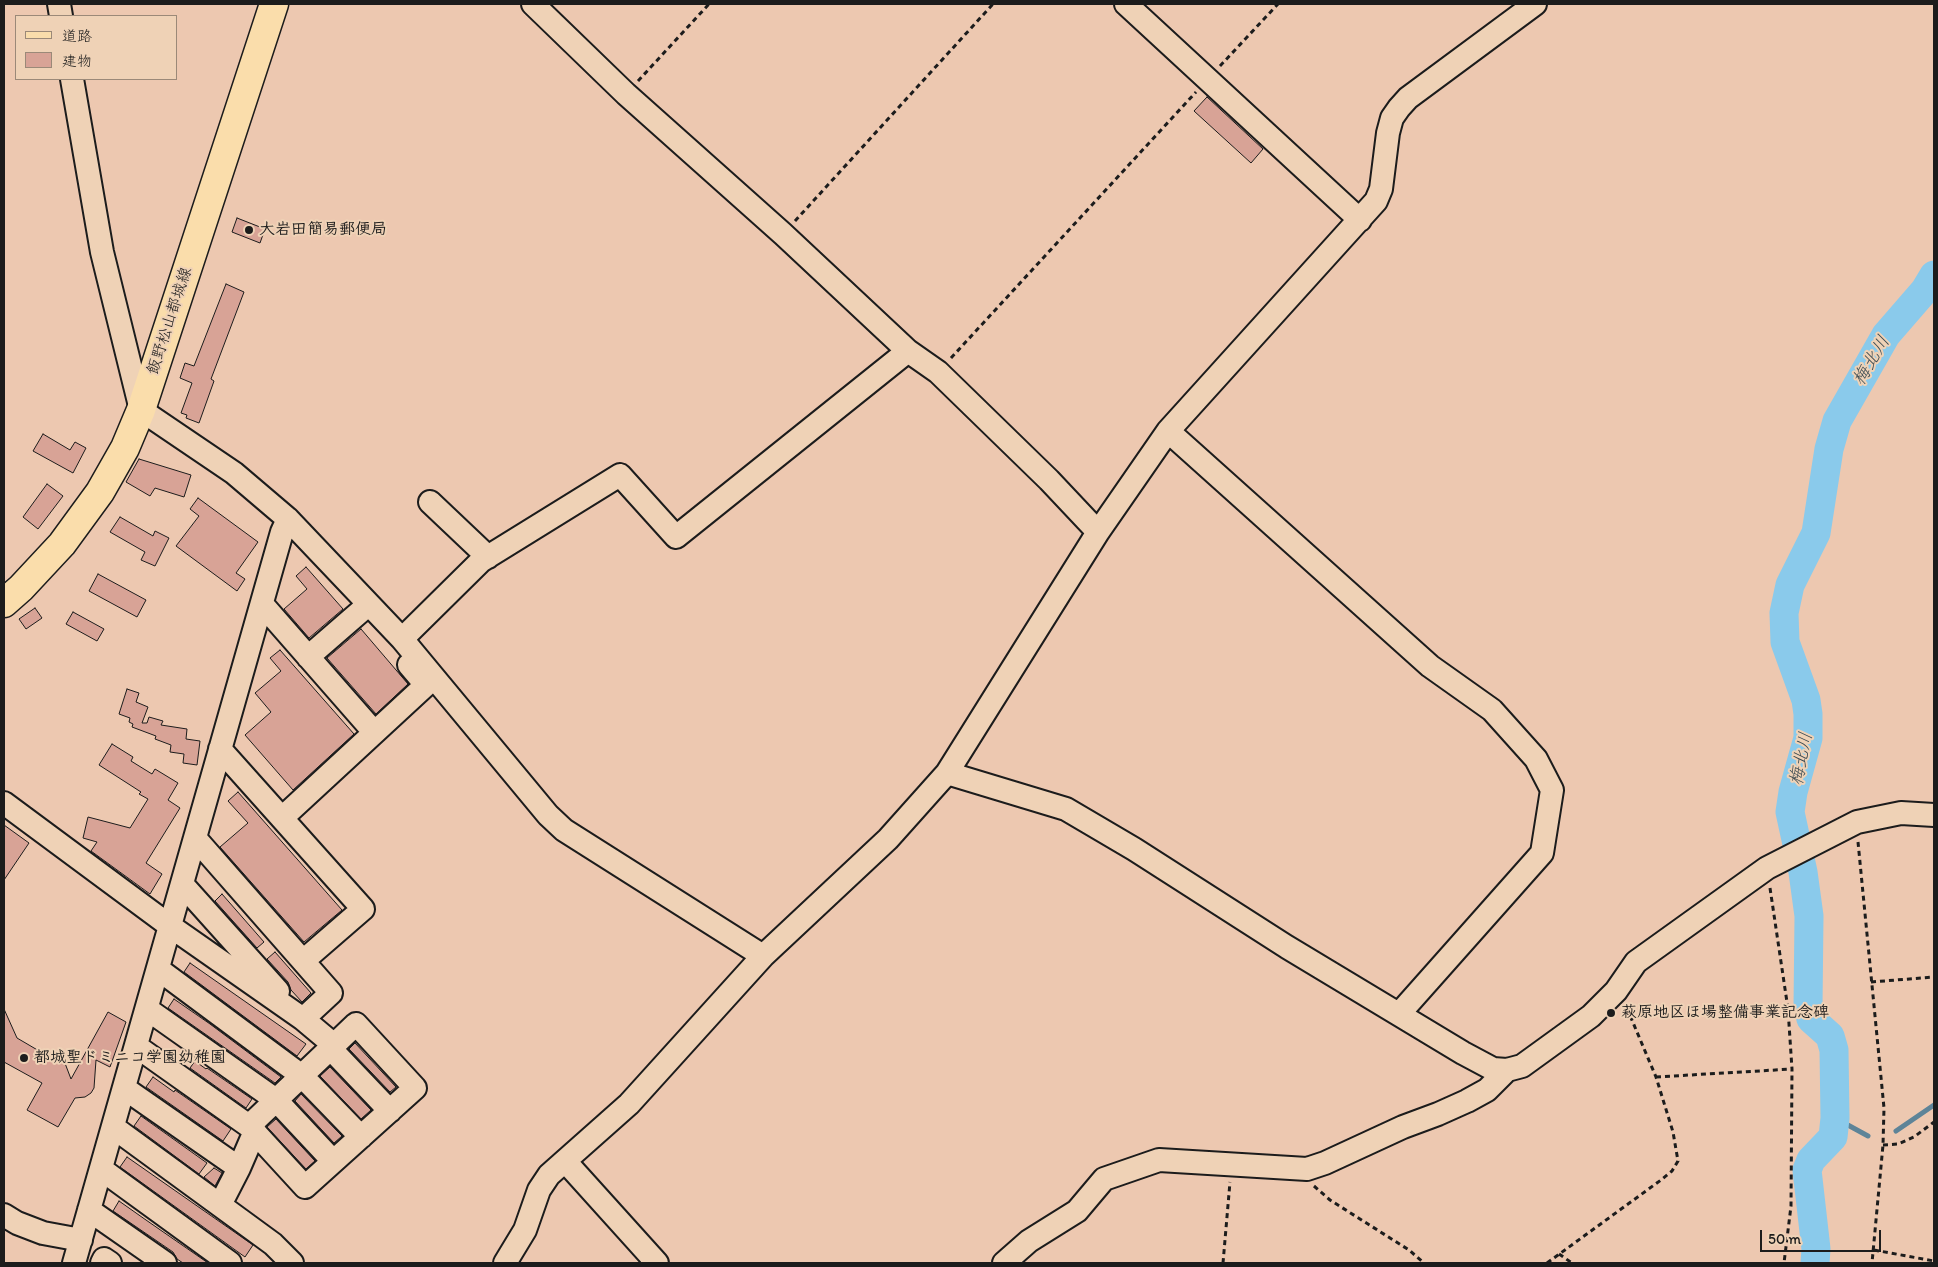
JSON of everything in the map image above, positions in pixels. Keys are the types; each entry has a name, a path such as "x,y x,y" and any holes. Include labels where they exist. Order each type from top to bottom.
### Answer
{"main road":[{"name":"飯野松山都城線","path":"4,603 48,560 82,518 100,492 125,448 140,410 274,4"}],"street":[{"path":"533,4 626,94 783,234 908,351 938,372 1049,480 1098,532"},
{"path":"1126,4 1360,220"},
{"path":"505,1263 525,1230 540,1190 549,1175 629,1104 763,956 888,839 947,773 1098,532 1168,431 1376,201 1381,189 1388,133 1392,118 1399,108 1408,98 1535,4"},
{"path":"72,80 102,252 140,410 234,473 288,519 402,639 548,815 564,830 763,956"},
{"path":"402,639 481,561 620,475 676,537 908,351"},
{"path":"1168,431 1430,666 1492,710 1536,759 1552,790 1542,853 1399,1014"},
{"path":"430,502 488,557"},
{"path":"74,1263 220,749 288,519"},
{"path":"282,818 426,685 381,631 301,550"},
{"path":"262,604 374,732"},
{"path":"308,657 361,611"},
{"path":"220,749 363,909 303,961"},
{"path":"947,773 1066,810 1134,849 1287,947 1399,1014 1493,1069 1507,1070 1522,1066 1591,1016 1616,991 1636,962 1767,868 1857,822 1901,813 1934,815"},
{"path":"4,803 170,926 303,1019"},
{"path":"195,838 330,993 303,1019"},
{"path":"182,884 303,1019 332,1046 390,1111"},
{"path":"158,969 302,1076 361,1137"},
{"path":"147,1008 276,1100 333,1161"},
{"path":"136,1046 252,1128 305,1187 415,1088 356,1024 276,1100 252,1128 239,1168 220,1205"},
{"path":"1004,1263 1029,1241 1077,1211 1104,1179 1159,1160 1307,1169 1325,1163 1467,1100 1487,1090 1507,1070"},
{"path":"124,1088 239,1168"},
{"path":"113,1127 273,1244 292,1263"},
{"path":"565,1161 657,1263"},
{"path":"101,1170 230,1263"},
{"path":"89,1210 164,1263"},
{"path":"4,1215 43,1234 81,1240"},
{"path":"102,1263 104,1259 110,1263"}],"path":[{"path":"626,94 709,4"},
{"path":"783,234 993,4"},
{"path":"938,372 1278,4"},
{"path":"1857,822 1859,862 1884,1108 1883,1145 1872,1263"},
{"path":"1767,868 1788,1009 1792,1069 1791,1206 1784,1263"},
{"path":"1871,982 1934,978"},
{"path":"1546,1263 1661,1180 1672,1171 1678,1161 1673,1132 1656,1077 1628,1009 1616,991"},
{"path":"1656,1077 1792,1069"},
{"path":"1883,1145 1898,1144 1914,1137 1934,1122"},
{"path":"1223,1263 1232,1165"},
{"path":"1307,1169 1315,1187 1330,1200 1409,1250 1424,1263"},
{"path":"1874,1250 1934,1261"},
{"path":"1559,1254 1572,1263"}],"building":[{"path":"1207,97 1263,149 1251,163 1194,111"},
{"name":"大岩田簡易郵便局","path":"237,218 265,229 260,243 232,232"},
{"path":"226,284 244,292 211,379 214,381 199,423 186,418 187,415 181,413 192,383 180,378 185,363 194,366"},
{"path":"43,434 70,450 75,442 86,448 73,473 33,451"},
{"path":"139,459 191,475 184,497 155,488 150,496 126,482"},
{"path":"47,484 63,496 38,529 23,517"},
{"path":"198,498 258,542 236,573 245,579 237,591 176,546 199,516 190,509"},
{"path":"120,517 153,536 155,531 169,538 155,566 141,560 145,552 110,532"},
{"path":"306,567 343,609 309,638 284,609 307,589 296,576"},
{"path":"98,574 146,600 137,617 89,591"},
{"path":"35,608 42,618 26,629 19,619"},
{"path":"73,612 104,629 97,641 66,624"},
{"path":"361,629 408,684 376,714 327,658"},
{"path":"280,650 354,734 293,790 245,735 271,712 255,693 281,671 270,658"},
{"path":"127,689 139,693 136,702 148,707 142,723 147,723 149,717 163,721 161,725 187,729 186,739 200,741 197,765 183,763 184,754 170,752 171,745 155,739 156,736 132,727 133,724 129,722 130,718 119,714"},
{"path":"112,744 133,757 131,761 152,774 155,769 178,783 168,800 180,808 146,863 162,874 150,894 91,851 97,842 83,838 88,817 130,828 148,799 139,794 141,792 99,765"},
{"path":"238,792 342,910 304,942 220,847 248,823 228,801"},
{"path":"4,825 29,843 4,880"},
{"path":"222,894 264,942 257,948 215,901"},
{"path":"275,952 311,993 302,1002 291,990 288,982 267,959"},
{"path":"190,963 306,1044 297,1056 184,972"},
{"path":"174,999 281,1077 275,1083 168,1008"},
{"path":"4,1009 17,1038 46,1055 51,1053 57,1054 63,1058 71,1079 108,1012 126,1022 110,1067 96,1060 94,1088 85,1097 75,1098 58,1127 27,1110 42,1083 4,1062"},
{"path":"355,1043 396,1087 390,1092 349,1049"},
{"path":"195,1061 252,1099 246,1108 190,1068"},
{"path":"330,1067 371,1110 361,1119 320,1076"},
{"path":"153,1077 231,1129 223,1141 146,1087"},
{"path":"301,1094 342,1136 334,1143 295,1101"},
{"path":"141,1116 207,1163 199,1174 134,1126"},
{"path":"276,1119 315,1161 306,1169 267,1127"},
{"path":"127,1157 253,1245 245,1257 120,1167"},
{"path":"214,1168 222,1173 215,1186 204,1177"},
{"path":"119,1201 208,1263 183,1263 177,1259 173,1252 113,1211"}],"waterway":[{"name":"梅北川","path":"1815,1263 1816,1249 1807,1170 1811,1160 1833,1137 1835,1118 1834,1050 1830,1036 1811,1019 1808,1007 1809,916 1803,872 1790,812 1793,792 1808,738 1808,714 1806,700 1785,642 1784,613 1790,585 1816,533 1829,449 1837,421 1886,335 1925,290 1934,275"},
{"path":"1896,1131 1934,1105"},
{"path":"1835,1118 1868,1136"}],"place":[{"name":"大岩田簡易郵便局","path":"249,230"},
{"name":"萩原地区ほ場整備事業記念碑","path":"1611,1013"},
{"name":"都城聖ドミニコ学園幼稚園","path":"24,1058"}]}
